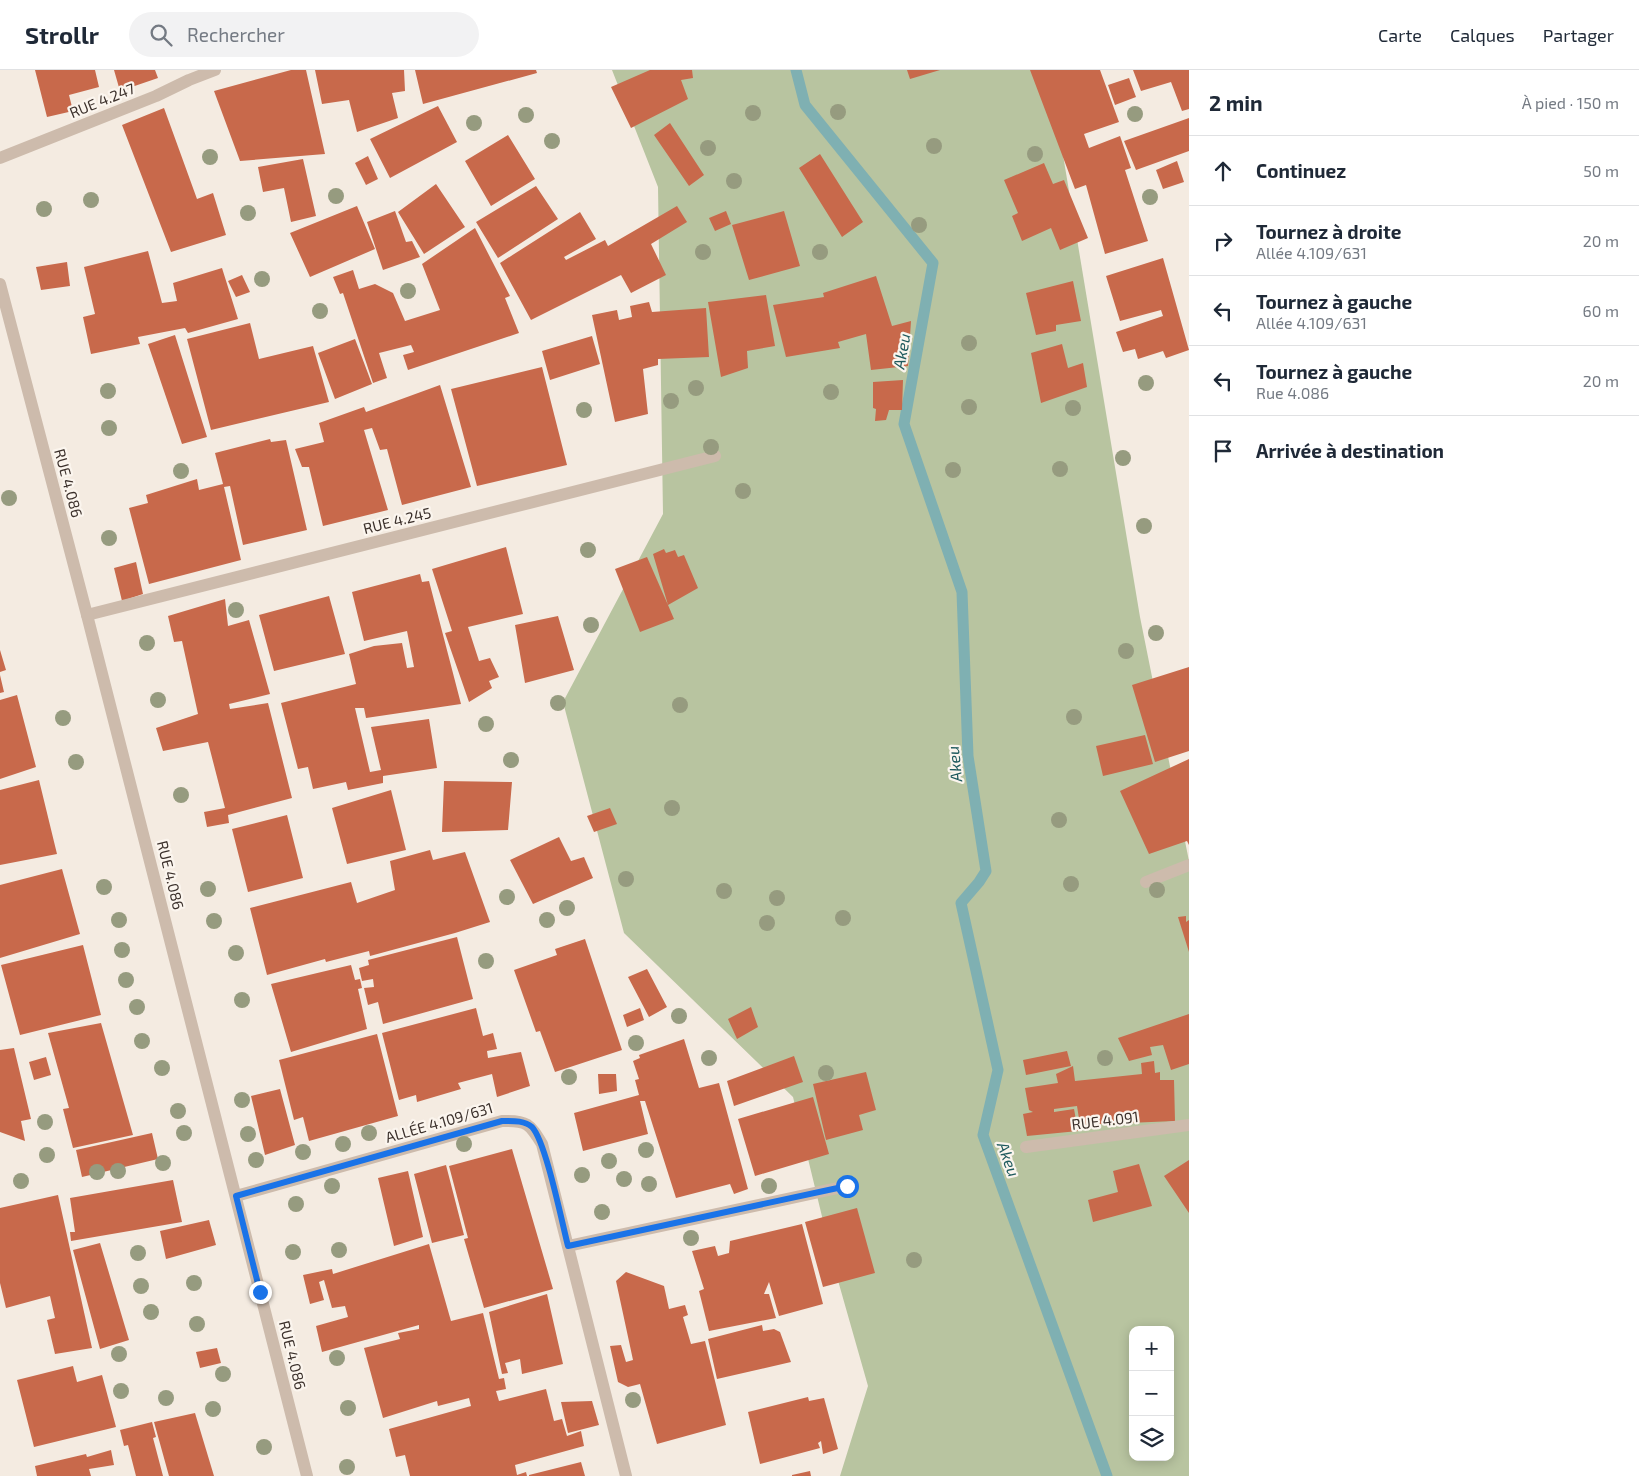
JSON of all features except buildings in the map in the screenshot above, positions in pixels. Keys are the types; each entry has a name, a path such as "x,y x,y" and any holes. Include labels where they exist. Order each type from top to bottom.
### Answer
{"street":[{"name":"RUE 4.247","path":"0,158 156,96 215,70"},
{"name":"RUE 4.086","path":"0,284 87,615 307,1476"},
{"name":"RUE 4.245","path":"87,615 715,456"},
{"path":"1146,882 1189,866"},
{"name":"ALLÉE 4.109/631","path":"236,1196 502,1121 517,1120 531,1126 542,1144 626,1476"},
{"name":"RUE 4.091","path":"1026,1147 1189,1125"},
{"path":"568,1246 847,1186"}],"green space":[{"path":"612,70 1035,70 1063,155 1140,617 1189,861 1189,1476 840,1476 868,1386 835,1270 793,1097 624,933 563,702 663,514 658,187"}],"waterway":[{"name":"Akeu","path":"796,70 805,105 933,263 904,424 962,592 968,756 986,871 961,903 998,1070 983,1135 1107,1476"}],"route":[{"path":"260,1292 236,1196 502,1121 517,1120 531,1126 542,1144 568,1246 847,1186"}]}
